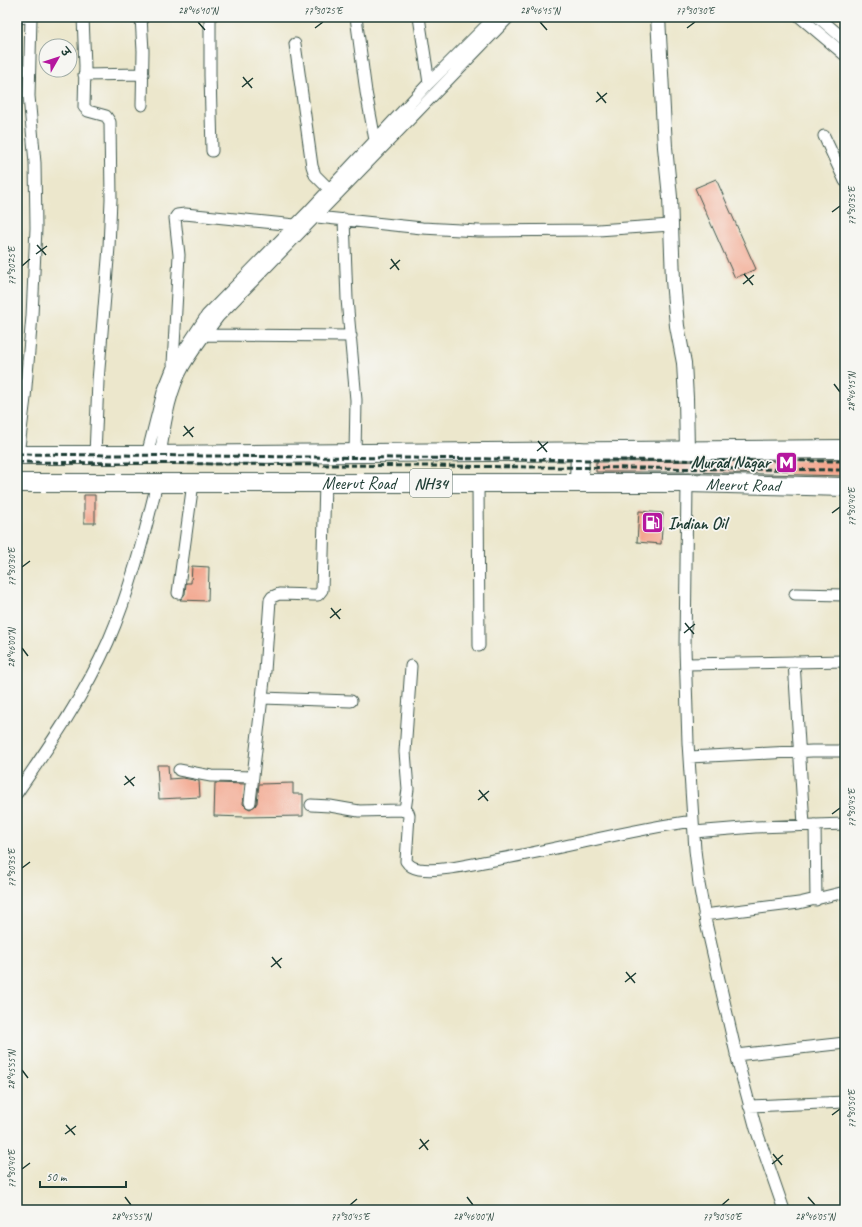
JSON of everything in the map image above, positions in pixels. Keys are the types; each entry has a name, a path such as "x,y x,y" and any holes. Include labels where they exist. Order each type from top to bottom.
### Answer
{"highway":[{"name":"Meerut Road","path":"18,455 355,454 845,449"},
{"path":"579,483 580,451"},
{"name":"Meerut Road","path":"17,483 687,483 845,487"}],"street":[{"path":"17,18 27,17"},
{"path":"18,455 25,398 32,316 36,235 35,163 29,96 31,17"},
{"path":"83,17 84,107 88,111 108,117 110,122 111,199 109,247 98,381 95,455"},
{"path":"141,17 143,74 142,105"},
{"path":"210,17 212,151"},
{"path":"356,17 366,92 378,136 388,142"},
{"path":"419,17 429,83"},
{"path":"482,17 485,28"},
{"path":"154,455 174,391 184,367 204,335 218,317 270,258 295,225 378,136 495,17"},
{"path":"154,455 163,392 173,367 207,315 317,217 509,17"},
{"path":"658,17 662,110 670,197 677,326 684,370 687,450"},
{"path":"800,17 845,55"},
{"path":"818,17 845,40"},
{"path":"295,44 312,166 315,175 329,189"},
{"path":"84,75 143,74"},
{"path":"824,136 845,181"},
{"path":"173,367 179,255 175,218 177,215 185,214 295,225"},
{"path":"317,217 380,224 479,231 598,230 671,225"},
{"path":"344,219 347,299 356,400 355,454"},
{"path":"204,335 351,336"},
{"path":"17,793 66,719 90,678 108,642 133,573 157,483"},
{"path":"178,594 193,483"},
{"path":"250,802 268,637 269,605 272,597 279,594 318,595 322,590 325,483"},
{"path":"478,483 479,646"},
{"path":"687,483 686,664 689,757 699,884 704,915 749,1106 764,1155 784,1210"},
{"path":"795,594 845,595"},
{"path":"686,664 845,661"},
{"path":"794,662 799,752 809,825 816,900"},
{"path":"411,666 406,733 408,789 405,810 409,815 406,861 409,865 419,869 445,868 485,862 638,830 694,826 845,824"},
{"path":"262,698 350,701"},
{"path":"689,757 845,751"},
{"path":"179,770 211,776 253,777"},
{"path":"310,805 330,806 359,811 405,810"},
{"path":"704,915 799,903 845,892"},
{"path":"736,1055 845,1043"},
{"path":"749,1106 845,1102"}],"building":[{"path":"716,179 756,269 735,278 695,188"},
{"path":"845,460 845,476 687,472 596,472 596,462"},
{"path":"84,495 95,495 95,523 84,523"},
{"path":"639,511 663,513 661,544 637,542"},
{"path":"192,566 209,567 208,601 180,600 185,594 186,583 191,583"},
{"path":"157,765 168,765 169,779 183,778 199,781 200,797 159,799"},
{"path":"215,783 245,784 243,804 250,809 257,803 259,784 293,783 293,794 303,794 303,816 214,816"}],"railway":[{"path":"17,454 845,461"},
{"path":"17,462 845,470"}],"place":[{"name":"Murad Nagar","path":"786,462"},
{"name":"Indian Oil","path":"653,523"}]}
